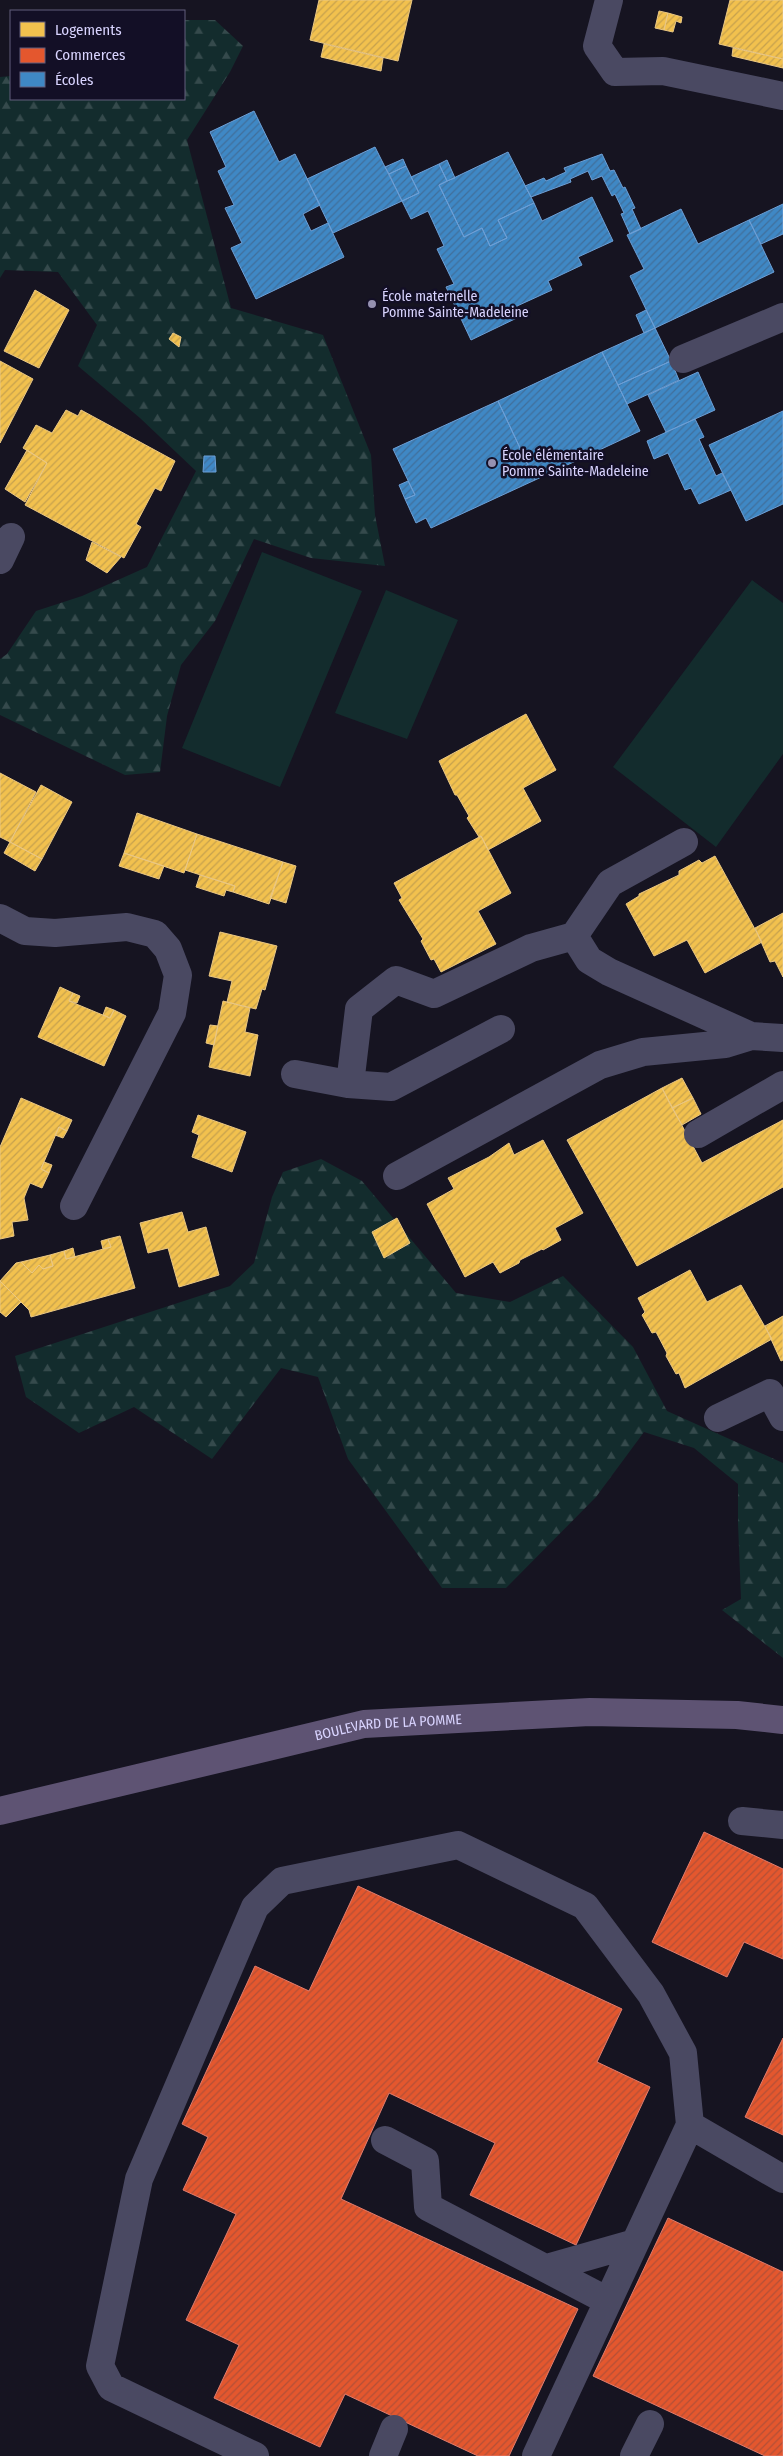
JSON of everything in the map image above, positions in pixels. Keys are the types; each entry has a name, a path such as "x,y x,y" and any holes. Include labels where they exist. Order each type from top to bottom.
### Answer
{"main road":[{"name":"BOULEVARD DE LA POMME","path":"0,1811 364,1724 590,1712 737,1715 783,1720"}],"lane":[{"path":"609,0 597,46 614,72 662,71 783,96"},
{"path":"683,360 783,317"},
{"path":"350,1084 359,1009 396,980 434,994 531,948 574,936 610,884 684,842"},
{"path":"0,918 25,931 54,933 127,927 155,934 168,949 178,975 172,1013 74,1206"},
{"path":"574,936 589,960 609,972 751,1036"},
{"path":"295,1074 350,1084 390,1087 501,1029"},
{"path":"397,1176 600,1065 643,1052 725,1044 751,1036 783,1038"},
{"path":"698,1134 783,1086"},
{"path":"718,1418 770,1393 783,1417"},
{"path":"742,1821 783,1825"},
{"path":"255,2456 111,2387 100,2366 139,2179 255,1907 282,1881 458,1845 585,1906 651,1994 683,2053 690,2125 536,2456"},
{"path":"690,2125 783,2179"},
{"path":"385,2140 425,2161 428,2207 608,2301"},
{"path":"547,2268 635,2243"},
{"path":"634,2456 650,2424"},
{"path":"383,2456 394,2429"}],"green space":[{"path":"185,20 215,20 243,46 230,72 187,140 231,308 323,335 371,455 375,515 385,566 311,558 254,539 215,621 181,665 167,716 160,772 125,775 0,715 0,659 7,654 36,611 82,596 147,567 196,471 140,418 78,366 97,325 58,272 5,270 0,278 0,77 10,76 10,100 185,100"},
{"path":"262,552 362,591 280,787 182,748"},
{"path":"752,580 783,603 783,754 716,847 613,767"},
{"path":"386,590 458,620 407,739 335,713"},
{"path":"321,1159 362,1181 456,1293 510,1302 563,1276 633,1347 667,1411 783,1463 783,1658 722,1610 741,1599 738,1484 694,1448 644,1432 596,1497 506,1588 442,1588 348,1459 318,1377 281,1368 212,1459 134,1407 79,1433 26,1397 15,1356 230,1286 254,1263 272,1197 283,1172"}],"building: Logements":[{"path":"319,0 412,0 398,61 310,40"},
{"path":"730,0 783,0 783,59 719,44"},
{"path":"659,11 668,13 664,30 655,28"},
{"path":"668,13 682,17 681,23 676,21 673,32 664,30"},
{"path":"324,44 383,58 381,71 321,57"},
{"path":"733,48 783,59 783,68 732,56"},
{"path":"35,290 69,310 39,368 4,351"},
{"path":"173,333 181,337 179,347 169,339"},
{"path":"0,361 33,379 0,443"},
{"path":"66,410 78,416 81,410 175,461 161,491 155,488 136,524 141,527 124,558 25,505 47,463 23,448 36,425 52,433"},
{"path":"27,450 47,463 25,502 5,489"},
{"path":"92,542 121,557 107,573 86,560"},
{"path":"526,714 556,770 523,788 541,821 488,850 481,836 479,837 467,818 469,816 457,795 455,795 439,761"},
{"path":"0,773 36,792 10,842 0,837"},
{"path":"41,785 72,802 42,859 10,842"},
{"path":"137,813 197,834 184,873 124,853"},
{"path":"197,834 283,862 269,904 233,892 235,886 185,870"},
{"path":"481,836 511,893 478,911 496,944 441,972 434,959 431,960 421,941 423,939 399,900 402,898 394,883"},
{"path":"10,842 42,859 35,871 4,853"},
{"path":"124,853 164,866 159,879 119,866"},
{"path":"715,856 762,942 705,973 687,940 654,956 626,904 639,896 639,894 679,875 679,871 699,860 702,863"},
{"path":"283,862 296,866 286,903 270,898"},
{"path":"200,875 235,886 233,892 226,890 224,896 196,887"},
{"path":"783,913 783,977 775,961 770,962 755,928"},
{"path":"220,932 277,946 265,990 262,989 256,1009 227,1002 232,981 209,976"},
{"path":"60,987 73,993 69,1001 110,1018 114,1010 126,1016 104,1066 38,1037"},
{"path":"73,993 80,996 77,1003 69,1001"},
{"path":"223,1001 250,1008 245,1032 258,1035 250,1076 209,1067"},
{"path":"106,1007 114,1010 110,1018 103,1015"},
{"path":"210,1025 218,1026 214,1045 206,1043"},
{"path":"682,1078 693,1098 672,1108 662,1088"},
{"path":"662,1088 702,1163 783,1120 783,1187 637,1266 567,1140"},
{"path":"21,1098 72,1120 67,1131 59,1127 41,1169 49,1173 42,1188 30,1183 24,1198 28,1220 12,1222 14,1236 0,1239 0,1147"},
{"path":"693,1098 701,1114 682,1125 672,1108"},
{"path":"198,1115 246,1132 232,1172 192,1157 199,1135 192,1132"},
{"path":"59,1127 67,1131 63,1138 55,1135"},
{"path":"543,1140 583,1213 555,1228 561,1240 543,1250 520,1260 519,1263 500,1273 493,1262 465,1277 427,1204 454,1189 448,1178 489,1157 509,1143 514,1155"},
{"path":"44,1162 52,1165 49,1173 41,1169"},
{"path":"182,1212 188,1232 206,1227 219,1275 179,1287 168,1248 148,1253 140,1223"},
{"path":"397,1218 410,1243 384,1258 372,1232"},
{"path":"120,1236 135,1288 31,1317 29,1310 0,1281 16,1263 21,1262 32,1273 39,1265 43,1269 53,1266 50,1255 64,1251 66,1259 111,1247 108,1239"},
{"path":"108,1239 111,1247 103,1249 101,1241"},
{"path":"73,1248 75,1257 66,1259 64,1251"},
{"path":"50,1255 53,1266 43,1269 39,1265 32,1273 21,1262"},
{"path":"690,1270 707,1302 741,1285 772,1339 685,1388 679,1373 676,1374 666,1356 667,1353 656,1332 652,1333 642,1315 645,1312 638,1298"},
{"path":"0,1281 21,1302 6,1317 0,1312"},
{"path":"783,1316 783,1360 781,1361 765,1326"}],"building: Commerces":[{"path":"704,1832 783,1869 783,1959 744,1942 727,1977 652,1942"},
{"path":"358,1886 622,2009 597,2062 650,2087 576,2245 470,2195 495,2143 389,2093 341,2199 578,2309 509,2456 478,2456 345,2394 320,2447 214,2398 239,2345 186,2320 236,2214 183,2190 208,2137 182,2124 255,1966 309,1991"},
{"path":"783,2038 783,2135 745,2117"},
{"path":"668,2218 783,2272 783,2456 765,2456 593,2376"}],"building: Écoles":[{"path":"254,111 279,162 295,154 320,205 303,214 311,231 328,223 344,257 256,299 231,248 242,243 225,208 234,205 218,171 226,167 210,132"},
{"path":"375,147 402,201 333,233 307,179"},
{"path":"508,152 534,203 498,220 507,238 490,246 482,228 464,237 439,185"},
{"path":"602,154 610,171 614,170 623,188 625,187 635,208 632,209 641,229 630,234 621,214 624,213 615,194 612,196 602,176 592,180 588,171 570,179 571,182 531,197 525,186 544,178 546,181 566,172 564,168"},
{"path":"403,159 406,166 389,174 385,167"},
{"path":"447,160 455,178 447,181 439,164"},
{"path":"439,164 447,181 439,185 464,237 482,228 490,246 507,238 498,220 534,203 542,221 592,197 613,241 578,257 582,265 548,281 552,290 517,306 521,316 471,340 446,287 454,284 437,249 444,246 428,211 411,219 402,201 419,193 411,177"},
{"path":"406,166 419,193 402,201 389,174"},
{"path":"783,204 783,234 761,244 749,220"},
{"path":"681,209 698,244 749,220 774,272 655,328 630,276 644,269 627,235"},
{"path":"646,310 655,328 644,333 636,315"},
{"path":"655,328 671,361 618,385 602,352"},
{"path":"602,352 640,431 535,480 498,401"},
{"path":"671,361 679,380 627,404 618,385"},
{"path":"698,372 715,410 666,432 648,395"},
{"path":"498,401 535,480 431,528 426,518 416,523 405,499 415,495 393,449"},
{"path":"783,411 783,504 746,521 709,445"},
{"path":"695,419 704,437 699,439 716,476 722,473 731,490 699,504 691,488 685,490 668,453 654,459 647,441"},
{"path":"204,456 215,456 216,472 203,472"},
{"path":"408,481 415,495 405,499 399,485"}],"place":[{"name":"École maternelle Pomme Sainte-Madeleine","path":"372,304"},
{"name":"École élémentaire Pomme Sainte-Madeleine","path":"492,463"}]}
